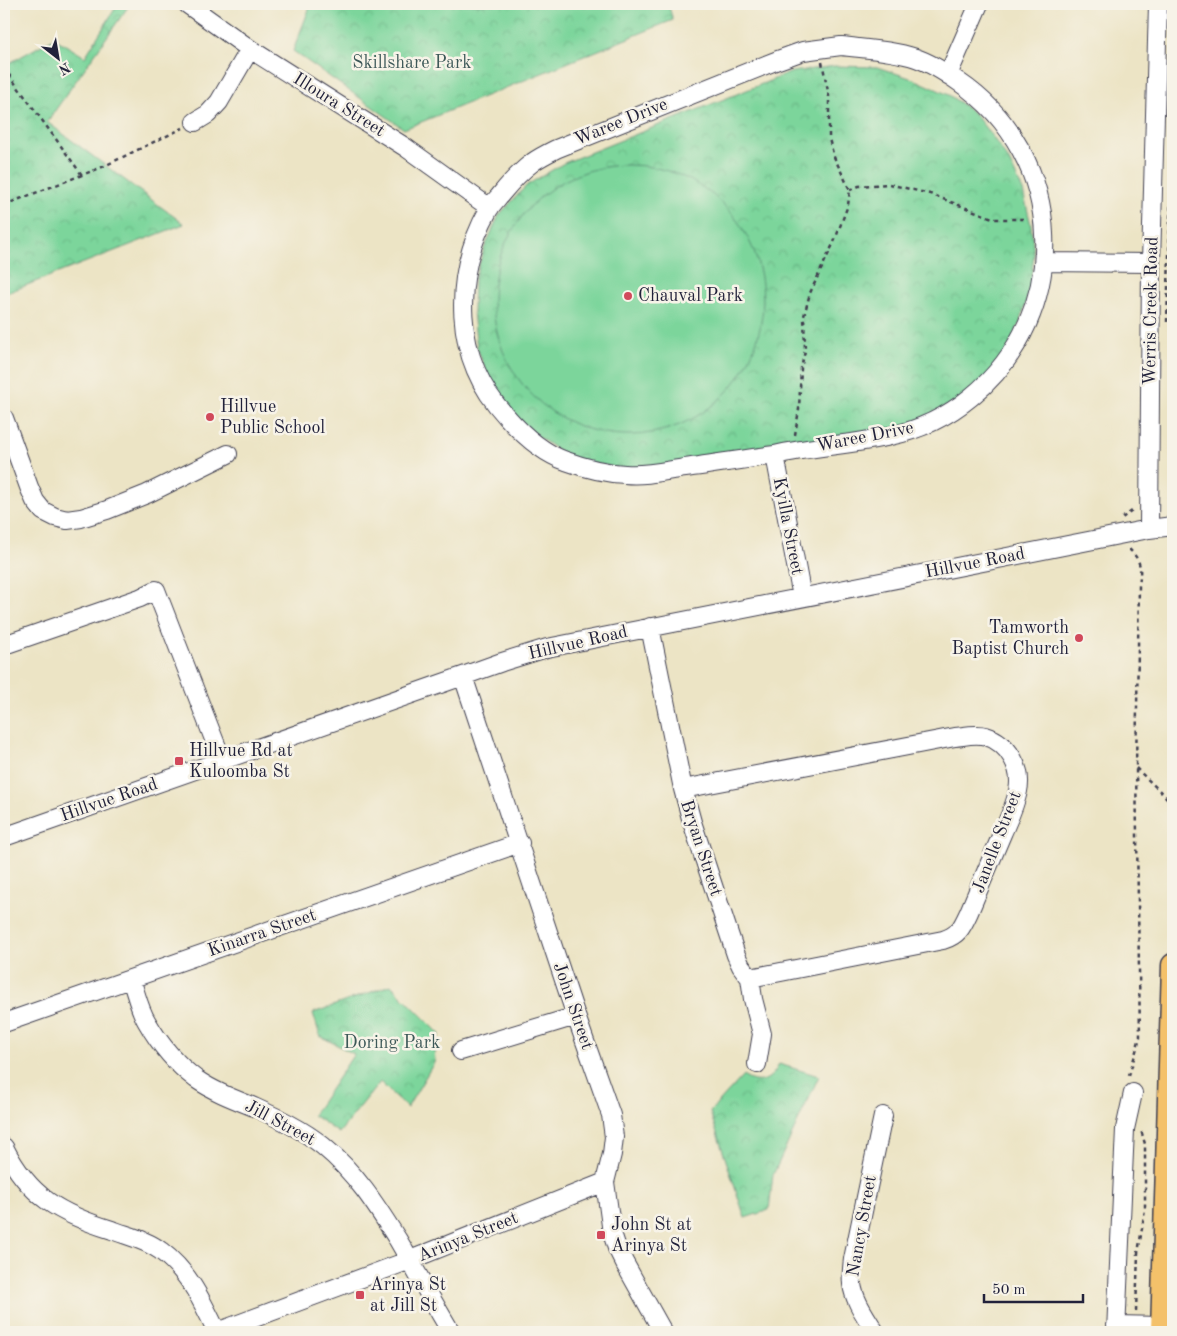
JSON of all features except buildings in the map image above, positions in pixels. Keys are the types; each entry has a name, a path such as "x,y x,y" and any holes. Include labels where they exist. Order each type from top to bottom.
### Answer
{"main road":[{"path":"1162,1329 1173,965"}],"street":[{"name":"Illoura Street","path":"187,4 250,49 405,147 490,208"},
{"path":"948,74 978,4"},
{"name":"Werris Creek Road","path":"1149,529 1151,263 1158,4"},
{"name":"Waree Drive","path":"841,46 888,51 917,58 948,74 969,89 988,106 1007,129 1021,152 1031,175 1039,198 1044,235 1039,292 1023,334 1009,358 971,398 946,415 921,427 890,436 651,474 625,474 590,469 563,460 541,448 520,432 488,393 477,374 466,342 462,313 468,260 490,208 510,183 532,163 556,148 778,60 802,51 820,49 841,46"},
{"path":"196,122 208,114 218,102 250,49"},
{"path":"1043,262 1151,263"},
{"path":"4,418 35,502 43,511 67,520 107,510 147,494 228,454"},
{"name":"Kyilla Street","path":"774,455 802,597"},
{"name":"Hillvue Road","path":"4,837 502,662 547,648 1149,529 1173,526"},
{"path":"4,644 140,598 156,590 222,760"},
{"name":"Bryan Street","path":"650,627 683,789 694,830 736,955 750,978 762,1034 757,1064"},
{"name":"John Street","path":"463,676 576,1016 611,1115 614,1137 605,1182 612,1233 617,1248 663,1332"},
{"name":"Janelle Street","path":"683,789 977,734 985,736 1006,748 1016,765 1019,784 1012,809 963,926 955,935 943,940 750,978"},
{"name":"Kinarra Street","path":"4,1023 520,843"},
{"name":"Jill Street","path":"131,979 146,1020 157,1038 176,1061 196,1079 218,1092 289,1123 322,1145 347,1168 374,1202 451,1332"},
{"path":"461,1051 576,1016"},
{"path":"1133,1093 1125,1129 1116,1329 1136,1325 1162,1329"},
{"name":"Nancy Street","path":"875,1332 852,1286 851,1273 883,1116"},
{"path":"4,1147 28,1185 50,1203 70,1215 139,1239 160,1250 179,1266 198,1294 217,1332"},
{"name":"Arinya Street","path":"217,1332 410,1260 605,1182"}],"path":[{"path":"793,450 801,368 805,351 804,316 810,293 835,240 848,205 850,190 834,157 829,139 829,96 820,49"},
{"path":"4,68 82,175"},
{"path":"4,205 100,168 196,122"},
{"path":"1167,329 1173,122"},
{"path":"850,190 859,186 890,184 930,194 995,219 1042,220"},
{"path":"1133,1093 1129,1076 1140,1037 1136,768 1141,570 1138,560 1126,546 1120,535 1120,519 1132,511 1134,505"},
{"path":"1136,768 1167,798 1173,798"},
{"path":"1136,1325 1138,1252 1145,1210 1145,1144 1139,1122"}],"green space":[{"path":"118,4 130,4 47,122 184,224 4,294 4,63 6,65 54,38 85,57"},
{"name":"Skillshare Park","path":"311,4 668,4 673,20 404,129 293,51"},
{"name":"Chauval Park","path":"835,66 877,67 916,80 949,95 974,113 1009,161 1023,191 1031,225 1034,254 1030,289 1020,323 1001,362 969,395 888,435 638,472 571,459 525,428 491,384 477,348 473,311 474,280 484,249 499,215 527,185 564,163 792,72"},
{"name":"Chauval Park","path":"628,165 654,168 680,175 714,196 732,214 753,248 760,274 763,300 760,326 753,352 732,386 714,404 680,425 654,432 628,435 602,432 576,425 542,404 524,386 503,352 496,326 493,300 496,274 503,248 524,214 542,196 576,175 602,168"},
{"name":"Doring Park","path":"391,985 440,1034 434,1047 435,1061 407,1108 380,1082 339,1133 313,1115 354,1054 320,1036 313,1013"},
{"path":"779,1064 819,1076 773,1175 769,1210 745,1218 710,1112 743,1076 754,1081 764,1080 773,1074"}],"place":[{"name":"Chauval Park","path":"628,296"},
{"name":"Hillvue Public School","path":"210,417"},
{"name":"Tamworth Baptist Church","path":"1079,638"},
{"name":"Hillvue Rd at Kuloomba St","path":"179,761"},
{"name":"John St at Arinya St","path":"601,1235"},
{"name":"Arinya St at Jill St","path":"360,1295"}]}
